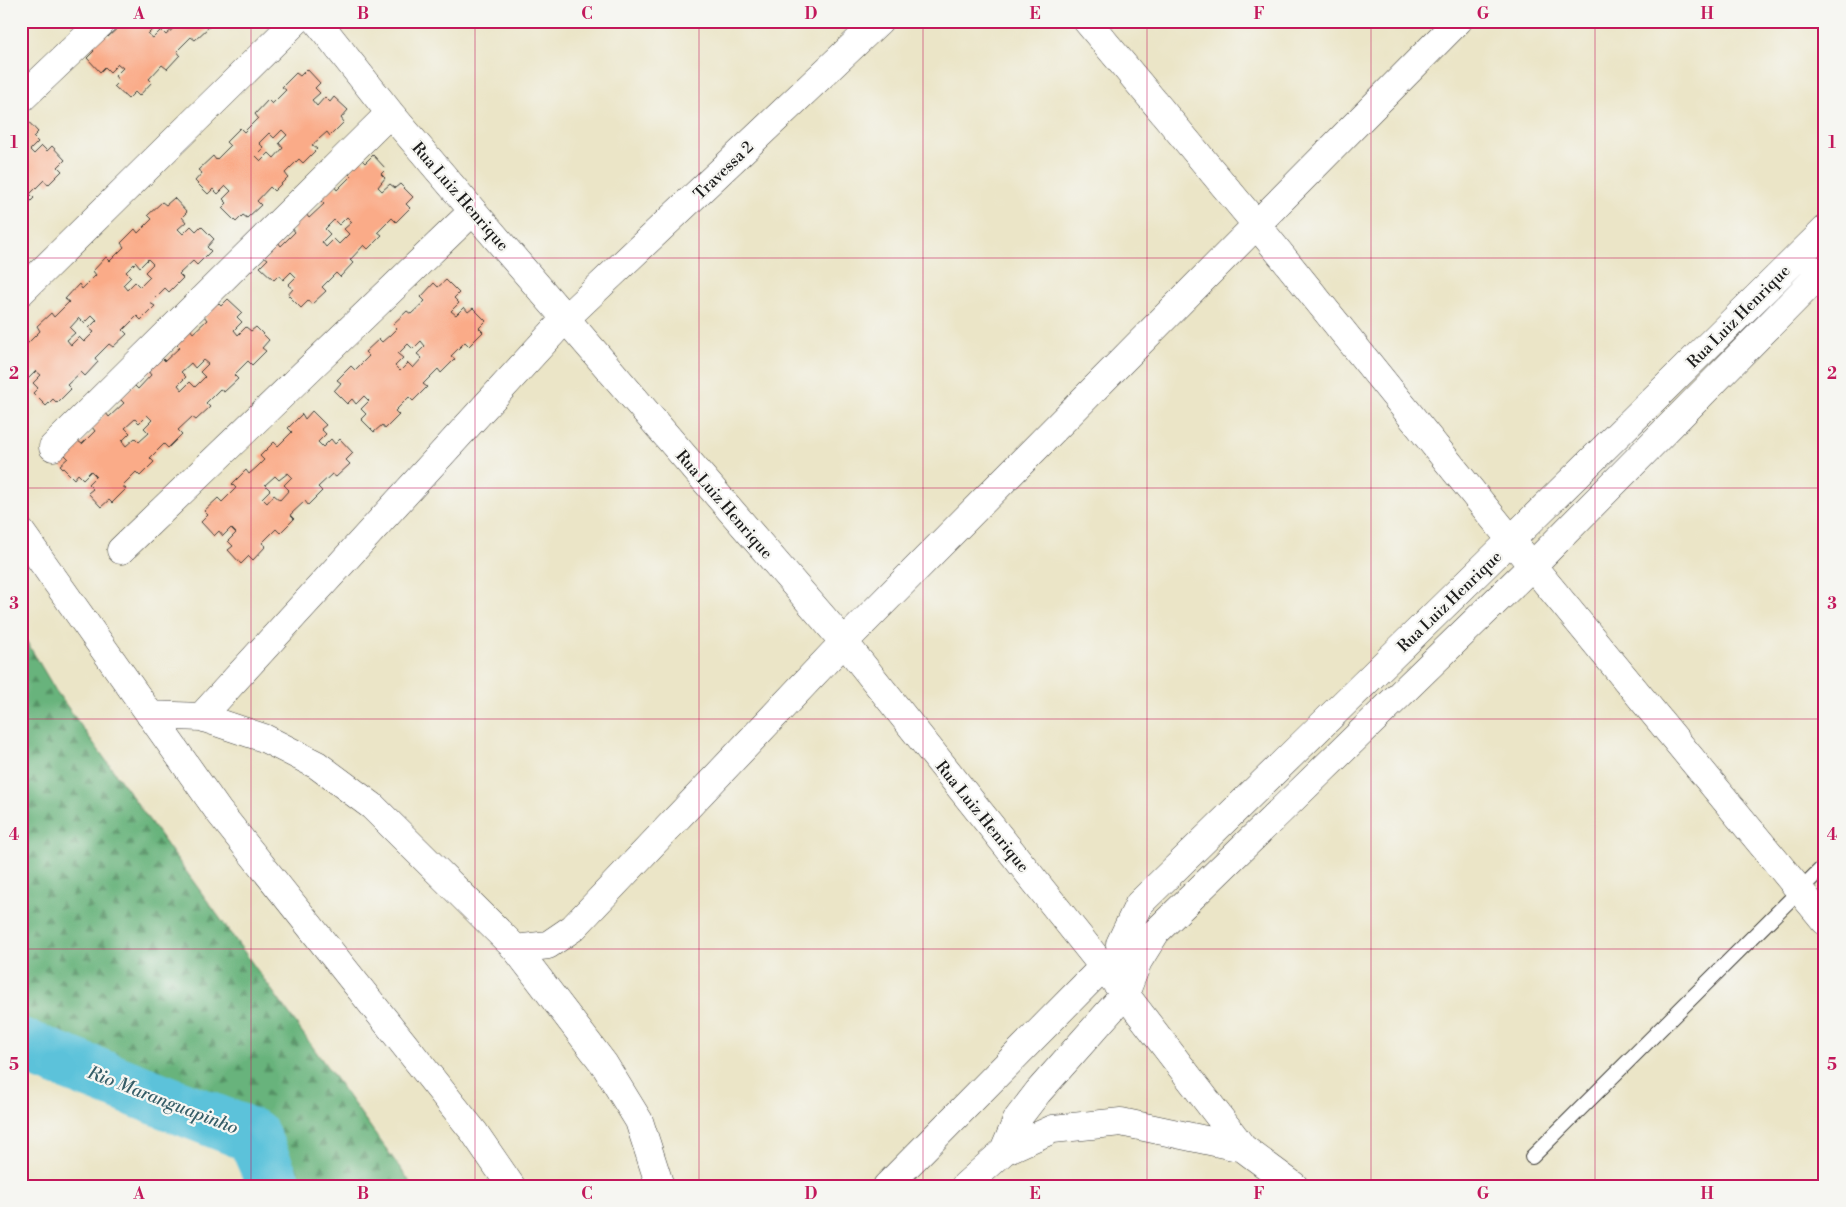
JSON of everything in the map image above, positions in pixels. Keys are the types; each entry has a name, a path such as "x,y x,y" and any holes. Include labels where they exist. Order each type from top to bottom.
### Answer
{"street":[{"path":"21,99 103,21"},
{"path":"21,292 296,21"},
{"name":"Rua Luiz Henrique","path":"316,21 390,113 473,211 844,642 1125,994 1244,1148 1294,1186"},
{"name":"Travessa 2","path":"201,717 566,318 879,21"},
{"path":"1087,21 1256,224 1511,540 1825,921"},
{"path":"516,949 548,945 573,928 844,642 1458,21"},
{"path":"52,447 390,113"},
{"path":"121,550 473,211"},
{"name":"Rua Luiz Henrique","path":"1125,994 1120,944 1139,904 1825,230"},
{"name":"Rua Luiz Henrique","path":"1004,1151 1018,1118 1038,1092 1125,994 1138,961 1156,932 1533,565 1825,269"},
{"path":"21,532 219,812 474,1132 511,1186"},
{"path":"150,715 201,717 264,738 317,765 372,806 516,949 604,1064 639,1121 660,1186"},
{"path":"887,1186 1103,967"},
{"path":"965,1186 1004,1151 1053,1129 1121,1122 1244,1148"}],"lane":[{"path":"1532,1157 1825,865"}],"green space":[{"path":"21,632 56,691 413,1186 275,1186 253,1136 21,1045"}],"building":[{"path":"120,21 152,21 156,26 148,34 153,38 161,30 166,35 176,26 171,21 206,21 205,23 209,27 195,40 191,37 177,51 180,55 167,69 162,65 149,79 152,82 139,96 135,92 128,99 114,86 119,81 115,76 123,68 118,64 110,72 105,67 100,72 87,58 94,51 90,47 105,33 108,37 122,24"},
{"path":"307,69 320,83 315,88 320,93 312,100 317,106 325,97 330,102 334,97 348,110 341,118 344,122 330,136 327,132 312,145 317,149 303,163 299,159 285,173 288,177 274,191 270,187 257,201 261,205 247,218 243,215 236,222 222,208 227,203 223,199 231,191 226,186 218,194 213,189 208,194 195,181 202,173 198,170 213,156 216,160 230,146 226,142 240,128 244,132 258,118 255,114 268,100 272,104 286,90 282,87 296,73 300,76","holes":["282,130 287,135 279,143 283,148 274,158 269,153 261,161 256,156 264,148 259,143 269,133 274,138"]},
{"path":"25,118 38,132 33,137 38,142 30,150 34,154 42,146 47,151 52,146 65,160 58,167 62,171 48,185 44,180 30,194 34,198 21,211 21,122"},
{"path":"373,155 386,169 381,174 385,178 378,187 382,191 390,184 395,188 400,184 413,197 406,204 410,208 396,222 392,218 378,232 382,235 368,249 364,245 350,260 353,263 340,277 336,273 322,287 326,291 312,304 308,301 301,308 288,295 293,289 288,285 296,277 291,272 283,280 279,275 274,280 260,267 268,259 264,256 278,242 281,246 295,232 292,228 306,214 309,218 324,204 320,200 334,186 337,190 351,176 348,173 361,159 365,163","holes":["347,217 352,222 344,229 349,234 339,244 334,239 326,247 322,242 330,234 325,229 334,220 339,225"]},
{"path":"174,198 187,212 182,217 186,222 178,229 183,234 191,226 196,231 201,226 214,239 207,247 211,251 197,265 193,261 179,274 183,278 169,292 165,288 150,303 155,306 141,320 137,316 123,330 127,334 113,347 109,344 95,358 98,362 85,376 81,372 67,385 71,389 57,403 53,399 46,406 33,393 38,388 33,383 41,375 36,371 28,379 23,374 21,376 21,342 23,340 27,344 40,331 37,326 51,313 54,317 69,302 65,299 79,284 82,289 96,275 93,271 106,257 110,261 124,247 121,243 135,229 138,233 152,219 148,215 162,202 166,205","holes":["148,259 153,264 145,272 150,277 140,287 135,282 127,290 123,285 131,277 126,272 136,262 140,267","92,315 97,320 89,328 94,332 84,342 79,337 71,345 67,340 75,333 70,328 79,318 84,323"]},
{"path":"446,280 459,293 454,298 459,303 451,311 456,315 464,307 468,312 473,308 486,321 479,328 483,332 469,346 465,342 451,356 455,359 441,373 438,369 423,384 427,387 413,401 409,397 395,411 399,415 385,429 382,425 374,432 361,419 366,414 361,409 369,401 364,396 356,404 352,399 347,404 334,391 341,383 337,380 351,366 355,370 369,356 365,352 379,339 382,342 397,328 393,324 407,311 411,314 425,301 421,297 434,283 438,287","holes":["421,341 425,346 417,354 422,358 413,368 408,363 400,371 395,366 403,358 398,354 408,344 413,349"]},
{"path":"228,299 242,312 237,317 242,322 234,330 238,335 246,327 251,331 256,327 269,340 262,348 266,351 252,365 248,361 234,375 238,379 224,392 220,389 206,403 210,407 196,420 192,417 178,430 182,434 168,448 164,444 150,458 154,462 140,476 136,472 122,486 126,489 112,503 109,500 101,507 88,493 93,489 88,484 96,476 91,471 83,479 78,474 74,479 60,465 68,458 64,454 78,441 82,444 95,431 92,427 106,413 109,417 124,403 120,399 134,385 138,389 151,375 148,371 162,358 165,361 180,347 176,343 190,329 193,333 207,320 204,316 217,302 221,306","holes":["203,360 208,364 200,372 205,377 195,387 190,382 182,390 178,385 186,377 181,372 191,363 195,368","147,415 152,420 144,428 149,433 139,442 135,438 126,446 122,441 130,433 125,428 135,419 139,423"]},
{"path":"312,411 326,425 321,429 326,434 318,442 323,447 331,439 335,444 340,439 353,453 346,460 350,464 336,477 332,474 318,487 322,491 308,505 305,501 290,515 294,519 280,533 276,529 262,543 266,546 253,560 249,556 241,564 228,550 233,546 228,541 236,533 231,528 223,536 219,531 214,536 201,522 208,515 204,511 218,498 222,502 236,488 232,484 246,470 249,474 264,460 260,456 274,442 278,446 292,432 288,428 302,414 305,419","holes":["288,473 292,477 284,485 289,490 280,500 274,495 267,503 262,498 270,490 265,485 275,476 279,480"]}],"waterway":[{"name":"Rio Maranguapinho","path":"21,1045 253,1136 275,1186"}]}
